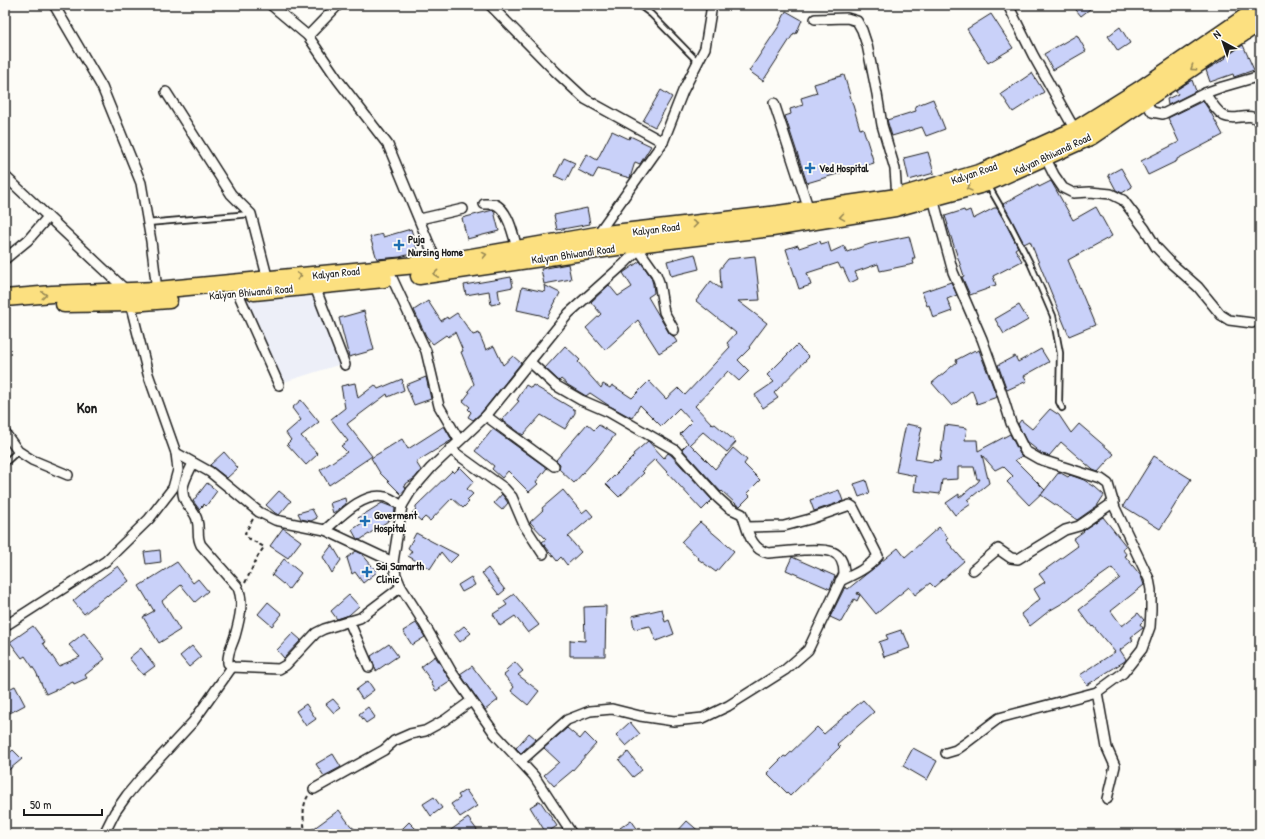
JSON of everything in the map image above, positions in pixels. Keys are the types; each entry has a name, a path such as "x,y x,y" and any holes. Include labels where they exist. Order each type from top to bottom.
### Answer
{"highway":[{"name":"Kalyan Road","path":"5,298 52,294 129,297 157,290 437,262 597,236 809,210 897,197 982,172 1075,130 1142,95 1260,7"},
{"name":"Kalyan Bhiwandi Road","path":"5,309 129,297 238,293 315,287 442,273 779,227 895,208 987,183 1092,136 1142,95 1260,22"}],"street":[{"path":"54,5 102,87 141,183 157,290"},
{"path":"271,5 308,36 338,80 388,144 437,262"},
{"path":"308,36 338,5"},
{"path":"490,5 556,72 585,99 663,142"},
{"path":"597,236 663,142 683,91 705,48 712,5"},
{"path":"1008,5 1033,55 1075,130"},
{"path":"815,19 847,18 857,21 862,30 872,68 882,125 895,168 897,197"},
{"path":"1142,95 1152,112 1162,114 1205,93 1260,76"},
{"path":"166,92 231,194 250,214 268,280"},
{"path":"1205,93 1218,111 1225,116 1234,118 1250,116 1257,118 1260,122"},
{"path":"774,103 809,210"},
{"path":"1045,157 1054,175 1063,188 1073,193 1090,192 1111,194 1123,200 1145,229 1156,247 1172,264 1198,286 1221,315 1229,320 1252,323"},
{"path":"5,176 129,297 148,374 176,453 178,470 173,488 149,519 106,561 5,626"},
{"path":"933,198 953,272 982,339 1011,423 1025,451 1039,459 1101,479 1108,484 1123,527 1149,579 1151,590 1150,627 1142,649 1123,673 1097,692 999,718 956,750 946,753"},
{"path":"484,204 494,204 501,208 509,222 517,249"},
{"path":"420,219 463,209"},
{"path":"5,259 28,240 48,217"},
{"path":"572,834 534,776 522,761 495,734 471,701 401,587 393,562 402,506 410,491 459,440 486,416 569,313 642,246 653,229"},
{"path":"642,246 660,282 664,312 674,330"},
{"path":"392,278 426,350 439,406 459,440"},
{"path":"315,287 345,364"},
{"path":"238,293 279,385"},
{"path":"522,761 567,720 590,711 612,709 640,716 674,721 703,718 728,706 786,670 808,650 844,574 844,567 840,557 833,552 823,549 768,553 754,546 742,514 729,508 718,498 675,450 609,412 581,400 555,385 530,362"},
{"path":"486,416 554,466"},
{"path":"5,433 18,451 32,460 68,475"},
{"path":"450,449 504,488 512,497 524,526 543,554"},
{"path":"176,453 210,472 259,512 275,520 325,530 393,562"},
{"path":"193,463 182,492 184,500 198,522 197,539 236,586 240,593 241,602 234,637 227,655 228,663 232,667 279,669 286,665 316,633 324,629 360,618 401,587"},
{"path":"325,530 346,511 360,502 377,495 387,497 402,506"},
{"path":"973,570 998,549 1011,558 1018,559 1065,530 1080,526 1114,502"},
{"path":"747,528 784,526 810,519 850,505 878,556 862,571 840,581"},
{"path":"348,621 369,667"},
{"path":"104,834 115,812 127,795 193,722 232,667"},
{"path":"1097,692 1107,748 1115,766 1107,799"},
{"path":"314,789 384,750 394,741 410,734 426,731 445,720 471,701"}],"lane":[{"path":"639,5 651,14 698,63"},
{"path":"987,183 1031,265 1052,316 1060,353 1059,402 1062,408"},
{"path":"148,223 250,214"},
{"path":"5,463 18,451"}],"path":[{"path":"240,593 264,547 248,538 245,533 259,512"},
{"path":"305,834 303,809 304,801 314,789"}],"shaded area":[{"path":"312,292 341,364 284,382 245,298"}],"building":[{"path":"1072,5 1095,5 1081,16"},
{"path":"786,11 802,20 796,34 794,33 763,81 749,71 779,26"},
{"path":"991,14 1013,48 988,63 967,29"},
{"path":"1120,27 1130,43 1118,51 1108,36"},
{"path":"1077,35 1086,51 1053,70 1044,54"},
{"path":"1243,45 1254,70 1234,77 1233,74 1210,82 1206,70 1226,58 1225,57"},
{"path":"1032,73 1044,92 1013,112 1001,94"},
{"path":"844,75 860,129 863,128 874,163 807,183 785,116 791,114 790,109 803,105 801,98 817,93 814,84"},
{"path":"1192,80 1196,91 1168,105 1167,99 1178,94 1176,90"},
{"path":"661,90 672,97 655,127 643,121"},
{"path":"933,99 945,129 926,136 922,127 892,136 887,120 916,111 915,106"},
{"path":"1203,101 1223,135 1177,159 1177,161 1148,175 1141,161 1179,142 1168,118"},
{"path":"612,131 629,139 630,136 651,146 640,164 635,162 630,178 598,169 593,178 578,170 587,154 597,160"},
{"path":"928,152 934,173 909,180 904,158"},
{"path":"564,158 575,163 566,181 555,176"},
{"path":"1121,168 1132,187 1122,193 1116,190 1108,175"},
{"path":"1051,181 1073,220 1096,207 1112,236 1068,260 1095,325 1069,336 1030,241 1024,244 1003,204 1038,185 1039,187"},
{"path":"587,208 590,224 557,230 554,215"},
{"path":"994,208 997,208 1005,222 1018,247 1015,249 1022,261 993,276 996,285 970,295 962,277 964,276 945,216 964,210 965,212 970,210 973,219"},
{"path":"493,210 499,231 467,239 462,218"},
{"path":"411,229 418,252 400,257 377,259 370,237 383,234 383,237"},
{"path":"909,236 915,258 912,258 914,264 880,271 878,264 855,272 858,279 850,283 843,268 841,269 838,263 807,273 811,285 799,289 786,249 798,245 799,248 820,241 821,244 828,242 831,252 844,246 847,252 870,244"},
{"path":"695,254 699,269 671,276 667,261"},
{"path":"755,256 760,300 738,301 767,323 749,347 750,348 738,360 749,371 739,381 728,371 695,406 713,425 715,424 736,442 727,452 703,432 690,444 715,469 733,448 747,460 744,464 760,480 747,493 750,496 740,506 722,491 721,492 682,449 688,443 680,434 692,422 679,408 661,426 640,405 632,418 590,393 586,396 561,379 559,381 545,368 565,346 580,360 578,362 601,388 603,384 610,388 612,385 632,398 649,381 666,399 678,388 685,395 730,347 727,343 736,333 696,301 711,281 721,289 720,269 728,259"},
{"path":"640,261 651,277 653,284 654,293 648,297 669,333 677,342 659,353 638,320 605,350 586,328 601,314 591,302 609,285 618,296 632,287 623,273"},
{"path":"568,264 571,279 544,284 541,269"},
{"path":"511,277 513,287 498,290 500,303 491,305 489,291 466,295 464,285"},
{"path":"951,282 957,295 947,299 952,311 933,318 929,305 927,306 922,292"},
{"path":"544,285 560,293 547,318 517,310 522,287 545,292"},
{"path":"428,301 441,321 447,317 448,319 457,313 473,335 479,333 486,350 494,346 503,365 513,356 521,363 482,412 473,420 468,417 471,412 468,409 470,407 463,401 470,392 468,391 474,384 461,352 463,351 455,332 448,337 446,335 433,344 426,336 414,310"},
{"path":"1019,305 1028,320 1004,334 995,319"},
{"path":"364,311 374,350 349,357 339,318"},
{"path":"797,345 809,357 774,393 778,398 763,408 755,395 774,382 767,375"},
{"path":"1041,349 1049,362 1024,376 1027,381 1007,390 998,365 1015,356 1018,362"},
{"path":"975,350 976,352 979,350 997,397 977,404 972,390 952,406 932,383 957,362 956,360"},
{"path":"426,377 431,399 414,405 406,385"},
{"path":"402,379 404,390 388,397 387,394 347,424 372,456 329,485 320,470 347,452 341,446 348,441 331,419 345,408 341,386 355,383 358,398 375,385 378,389"},
{"path":"526,385 531,388 533,385 575,410 575,413 565,429 541,415 523,435 502,420 519,401 517,400"},
{"path":"301,400 319,422 301,436 318,454 306,465 287,444 291,440 286,433 301,420 292,408"},
{"path":"1050,409 1059,415 1071,433 1079,424 1114,454 1098,472 1093,470 1061,442 1049,456 1042,454 1026,441 1018,424 1021,420 1032,429"},
{"path":"587,424 594,430 599,425 615,435 574,483 559,469 560,464 556,460"},
{"path":"906,424 922,427 915,459 933,462 933,460 940,461 945,425 967,428 965,440 977,440 978,451 1010,434 1022,456 1015,460 1045,490 1029,505 1007,482 1013,476 1003,466 995,470 982,455 989,483 968,500 971,504 955,515 946,503 959,494 959,498 978,482 980,479 977,479 974,467 958,467 958,479 942,480 940,494 914,491 916,476 896,472"},
{"path":"444,426 452,440 416,462 421,470 415,478 404,485 406,488 401,494 380,473 371,458 402,439 408,449"},
{"path":"493,429 547,468 536,482 538,484 529,492 508,471 502,478 492,469 494,466 475,451"},
{"path":"648,441 664,458 668,453 671,455 712,500 702,510 655,459 642,471 644,473 619,497 606,484 634,456 633,454"},
{"path":"224,452 238,468 227,478 210,465"},
{"path":"1154,456 1191,479 1160,529 1123,506"},
{"path":"460,467 474,481 467,489 473,494 467,500 469,502 463,508 452,498 430,521 425,517 421,521 412,513 416,509 416,506 452,471 454,473"},
{"path":"1059,472 1068,477 1070,475 1084,480 1104,495 1097,506 1077,520 1041,495"},
{"path":"866,480 870,493 859,497 854,484"},
{"path":"207,483 217,491 206,506 204,504 203,507 202,506 199,509 193,501"},
{"path":"563,490 582,513 587,509 593,516 568,537 581,552 567,565 561,557 557,561 542,542 546,539 530,522 543,510 542,508"},
{"path":"839,490 843,501 814,511 810,500"},
{"path":"279,491 291,501 279,515 266,505"},
{"path":"502,494 508,503 502,510 494,503"},
{"path":"345,498 346,504 333,513 330,503"},
{"path":"382,503 395,508 394,517 360,540 357,539 352,530 362,523 358,518"},
{"path":"312,509 317,518 311,521 301,519 298,513"},
{"path":"1103,517 1126,546 1122,549 1127,555 1125,556 1141,576 1144,585 1111,611 1122,626 1138,613 1144,620 1140,624 1143,628 1131,637 1133,640 1120,650 1126,659 1125,661 1087,685 1080,675 1115,652 1079,610 1120,578 1112,568 1049,611 1030,626 1021,614 1040,599 1034,589 1045,582 1039,574 1078,546 1073,539 1084,531 1083,530"},
{"path":"700,522 734,551 716,572 698,559 699,558 681,542"},
{"path":"939,527 948,538 946,540 964,561 934,587 930,583 915,595 909,587 876,614 858,592 857,594 860,595 857,601 854,599 841,622 830,617 845,587 848,589 898,548 905,557"},
{"path":"283,528 301,541 288,558 270,546"},
{"path":"416,533 458,555 450,563 441,552 430,569 408,556 412,551 408,548"},
{"path":"332,545 341,560 332,573 323,557"},
{"path":"160,550 161,562 146,564 144,552"},
{"path":"356,551 362,554 377,572 363,583 355,572 352,574 347,558"},
{"path":"792,557 835,576 830,589 786,570"},
{"path":"284,559 301,573 289,589 272,575"},
{"path":"177,562 193,583 198,579 208,591 195,602 181,585 162,601 180,630 159,643 143,617 154,611 139,586"},
{"path":"118,566 129,581 108,596 107,595 84,614 73,601"},
{"path":"488,568 505,590 499,595 482,573"},
{"path":"471,577 475,585 462,592 458,585"},
{"path":"514,594 539,625 528,633 515,616 500,626 493,614 507,605 504,601"},
{"path":"349,595 359,606 349,615 337,619 331,611"},
{"path":"268,602 282,614 272,626 258,614"},
{"path":"606,606 605,656 570,656 570,640 585,641 584,607"},
{"path":"662,609 665,622 669,620 674,634 656,641 650,626 634,629 632,616"},
{"path":"416,623 425,637 412,645 403,631"},
{"path":"33,626 45,642 43,643 59,666 80,657 69,645 84,633 105,659 85,675 87,678 74,684 73,682 46,694 36,672 25,656 22,658 10,642"},
{"path":"464,626 471,633 460,642 454,634"},
{"path":"901,630 902,634 904,633 910,648 884,657 879,642 888,639 886,635"},
{"path":"293,633 301,640 284,658 277,650"},
{"path":"389,644 398,656 376,671 371,656"},
{"path":"192,646 201,657 189,667 180,656"},
{"path":"141,648 155,666 143,675 129,658"},
{"path":"435,656 451,681 436,691 431,683 432,682 421,667"},
{"path":"515,662 523,671 518,675 539,691 528,705 511,691 514,687 504,675 508,672 506,670"},
{"path":"472,666 498,700 485,710 460,674"},
{"path":"368,681 374,690 362,699 356,690"},
{"path":"15,686 25,705 10,713 5,703 5,691"},
{"path":"333,699 341,708 334,713 326,704"},
{"path":"863,700 874,712 837,744 840,747 790,796 767,773 817,727 824,734"},
{"path":"306,704 316,719 306,726 296,711"},
{"path":"368,707 375,717 366,723 359,714"},
{"path":"630,722 640,734 626,746 616,735"},
{"path":"567,728 580,739 585,733 596,744 572,771 554,786 544,775 559,762 544,748"},
{"path":"529,733 536,739 521,753 516,748"},
{"path":"913,748 937,761 927,780 903,766"},
{"path":"13,750 22,759 5,773 5,757"},
{"path":"628,752 642,770 633,777 619,760"},
{"path":"333,754 341,767 324,776 316,764"},
{"path":"466,790 477,806 460,817 451,804 460,798 458,795"},
{"path":"434,797 442,808 431,816 423,804"},
{"path":"540,801 557,826 546,833 530,807"},
{"path":"339,810 350,825 360,834 306,834"},
{"path":"468,818 480,834 445,834"},
{"path":"631,820 641,834 624,834 620,828"},
{"path":"687,821 702,834 675,834"},
{"path":"409,822 421,834 397,834"}],"place":[{"name":"Ved Hospital","path":"810,168"},
{"name":"Puja Nursing Home","path":"399,245"},
{"name":"Goverment Hospital","path":"365,521"},
{"name":"Sai Samarth Clinic","path":"367,572"}],"district":[{"name":"Kon","path":"87,408"}]}
